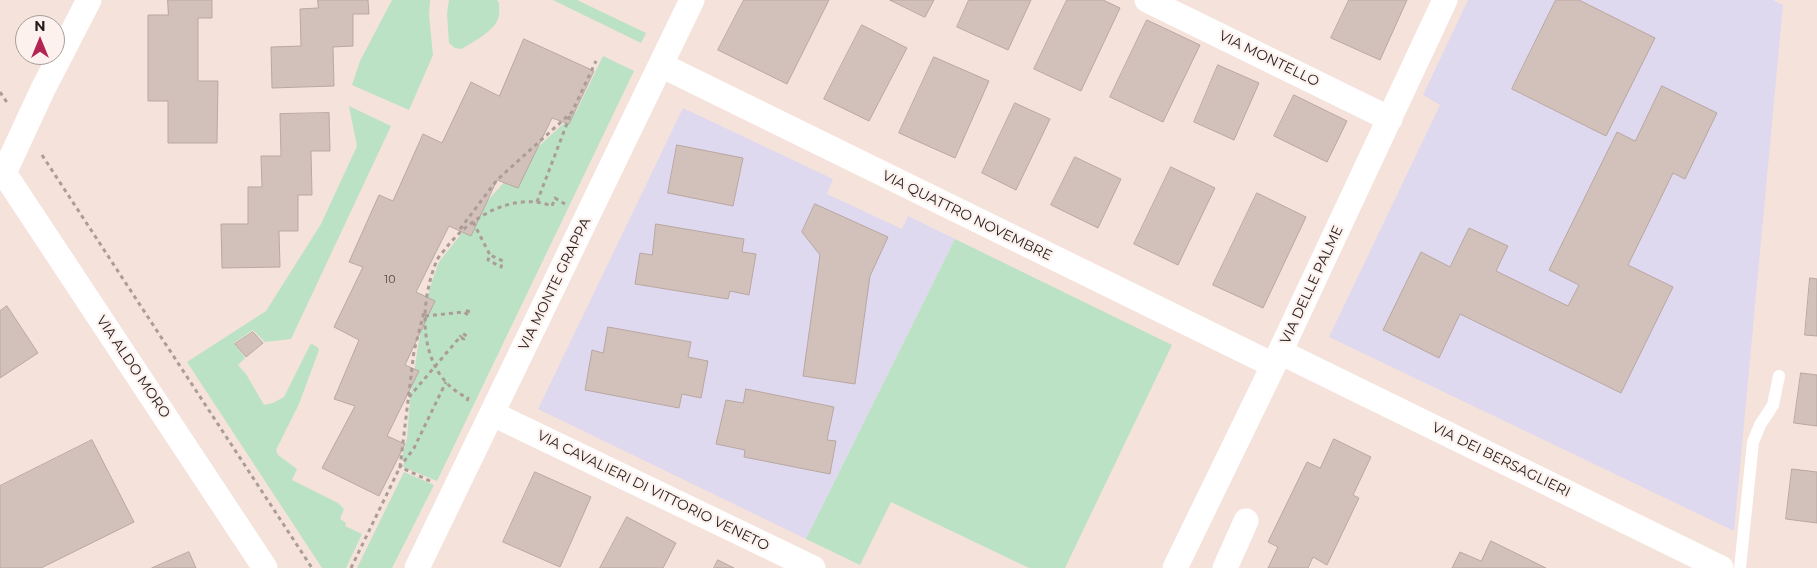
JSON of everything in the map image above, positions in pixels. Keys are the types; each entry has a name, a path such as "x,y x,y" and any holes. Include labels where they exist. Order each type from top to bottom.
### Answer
{"street":[{"path":"2,170 89,0"},
{"name":"VIA MONTE GRAPPA","path":"417,568 692,0"},
{"name":"VIA MONTELLO","path":"1147,0 1390,119"},
{"name":"VIA DELLE PALME","path":"1175,568 1274,364 1445,0"},
{"name":"VIA QUATTRO NOVEMBRE","path":"661,65 1274,364"},
{"name":"VIA ALDO MORO","path":"2,170 265,568"},
{"name":"VIA DEI BERSAGLIERI","path":"1274,364 1722,568"},
{"name":"VIA CAVALIERI DI VITTORIO VENETO","path":"493,414 813,568"},
{"path":"1225,568 1246,521"}],"lane":[{"path":"1740,568 1753,442 1760,425 1773,406 1779,376"}],"path":[{"path":"537,202 572,112 596,61"},
{"path":"0,92 312,568"},
{"path":"400,468 414,351 425,309 428,287 437,259 497,180 572,112"},
{"path":"456,235 473,222 501,208 517,203 537,202 552,206 555,198 570,206"},
{"path":"473,222 490,255 503,261 501,267 488,260 490,255"},
{"path":"425,309 427,346 434,366 446,382 461,395"},
{"path":"425,316 464,312"},
{"path":"408,397 460,337"},
{"path":"350,568 400,468 414,448 446,382"},
{"path":"400,468 437,484"}],"shaded area":[{"path":"1468,0 1773,0 1783,5 1734,531 1329,337 1440,105 1423,95"},
{"path":"683,108 833,179 827,194 902,229 908,216 955,239 806,539 538,409"}],"green space":[{"path":"392,0 430,0 429,15 433,55 409,110 352,85 360,61"},
{"path":"449,0 497,0 499,3 498,19 492,28 482,36 461,49 455,48 449,43 447,13"},
{"path":"553,0 577,0 646,33 641,43"},
{"path":"603,56 634,71 437,481 403,467 404,461 401,460 407,438 410,399 418,346 430,287 439,262 490,198 525,159 576,112"},
{"path":"349,106 391,126 291,339 265,342 253,330 234,343 245,358 238,365 246,374 264,405 284,397 310,345 312,344 319,350 299,404 276,450 278,455 297,469 292,480 338,503 344,509 340,519 346,523 345,526 362,534 346,568 322,568 187,362 266,311 321,224 357,146"},
{"path":"955,239 1172,345 1065,568 1029,568 891,502 860,565 806,539"},
{"path":"404,472 434,485 392,568 357,568"}],"building":[{"path":"168,0 212,0 212,18 198,18 198,81 218,81 217,143 168,143 168,101 148,101 148,15 168,15"},
{"path":"318,0 368,0 369,14 353,14 353,46 333,47 334,86 272,88 271,47 301,46 300,9 318,8"},
{"path":"744,0 829,0 787,84 718,50"},
{"path":"890,0 934,0 925,17"},
{"path":"969,0 1031,0 1008,50 957,27"},
{"path":"1067,0 1103,0 1120,8 1081,91 1034,69"},
{"path":"1349,0 1407,0 1380,60 1331,38"},
{"path":"1556,0 1579,0 1655,38 1606,136 1512,89"},
{"path":"1147,20 1200,45 1163,122 1110,97"},
{"path":"862,25 907,48 869,121 824,99"},
{"path":"524,39 594,71 569,124 552,118 518,188 497,180 471,236 449,226 416,292 435,301 405,365 419,371 387,436 405,444 379,496 322,468 355,406 334,399 359,340 334,327 363,267 349,262 379,195 393,201 423,134 442,143 471,82 499,96"},
{"path":"934,57 989,81 955,158 899,133"},
{"path":"1218,65 1259,83 1234,140 1194,122"},
{"path":"1662,86 1717,113 1685,179 1673,173 1628,265 1673,287 1621,393 1460,314 1439,358 1383,330 1421,252 1450,267 1469,228 1508,246 1496,271 1568,306 1579,285 1549,270 1617,132 1635,141"},
{"path":"1294,95 1347,121 1327,162 1274,136"},
{"path":"1015,103 1050,119 1016,190 982,173"},
{"path":"329,113 330,151 311,151 312,195 298,195 298,231 279,231 280,267 222,268 221,224 248,224 248,187 262,187 261,156 281,156 280,114"},
{"path":"677,145 743,158 733,206 668,193"},
{"path":"1075,157 1121,179 1098,228 1051,205"},
{"path":"1171,167 1215,188 1178,265 1134,244"},
{"path":"1257,193 1306,217 1263,308 1213,285"},
{"path":"815,204 888,237 870,276 855,384 803,376 820,255 802,232"},
{"path":"656,224 744,239 742,252 756,254 749,295 730,291 728,299 635,284 640,253 652,255"},
{"path":"1810,278 1817,279 1817,336 1805,335"},
{"path":"7,306 38,353 0,378 0,311"},
{"path":"608,327 691,342 688,357 708,361 701,398 682,394 679,408 585,390 592,350 603,353"},
{"path":"253,332 263,343 246,357 235,344"},
{"path":"1801,373 1817,375 1817,426 1794,423"},
{"path":"746,389 834,407 827,440 836,441 830,474 744,457 745,450 716,444 726,400 743,403"},
{"path":"1334,439 1371,457 1353,495 1359,498 1327,565 1313,557 1308,568 1268,568 1278,547 1268,542 1307,462 1320,468"},
{"path":"92,440 134,522 41,568 0,568 0,486"},
{"path":"1792,469 1817,472 1817,523 1786,519"},
{"path":"535,472 591,497 560,567 503,542"},
{"path":"627,517 676,543 663,568 600,568"},
{"path":"1491,541 1546,568 1452,568 1460,552 1481,561"},
{"path":"189,552 196,568 152,568"},
{"path":"718,560 734,568 714,568"}]}
